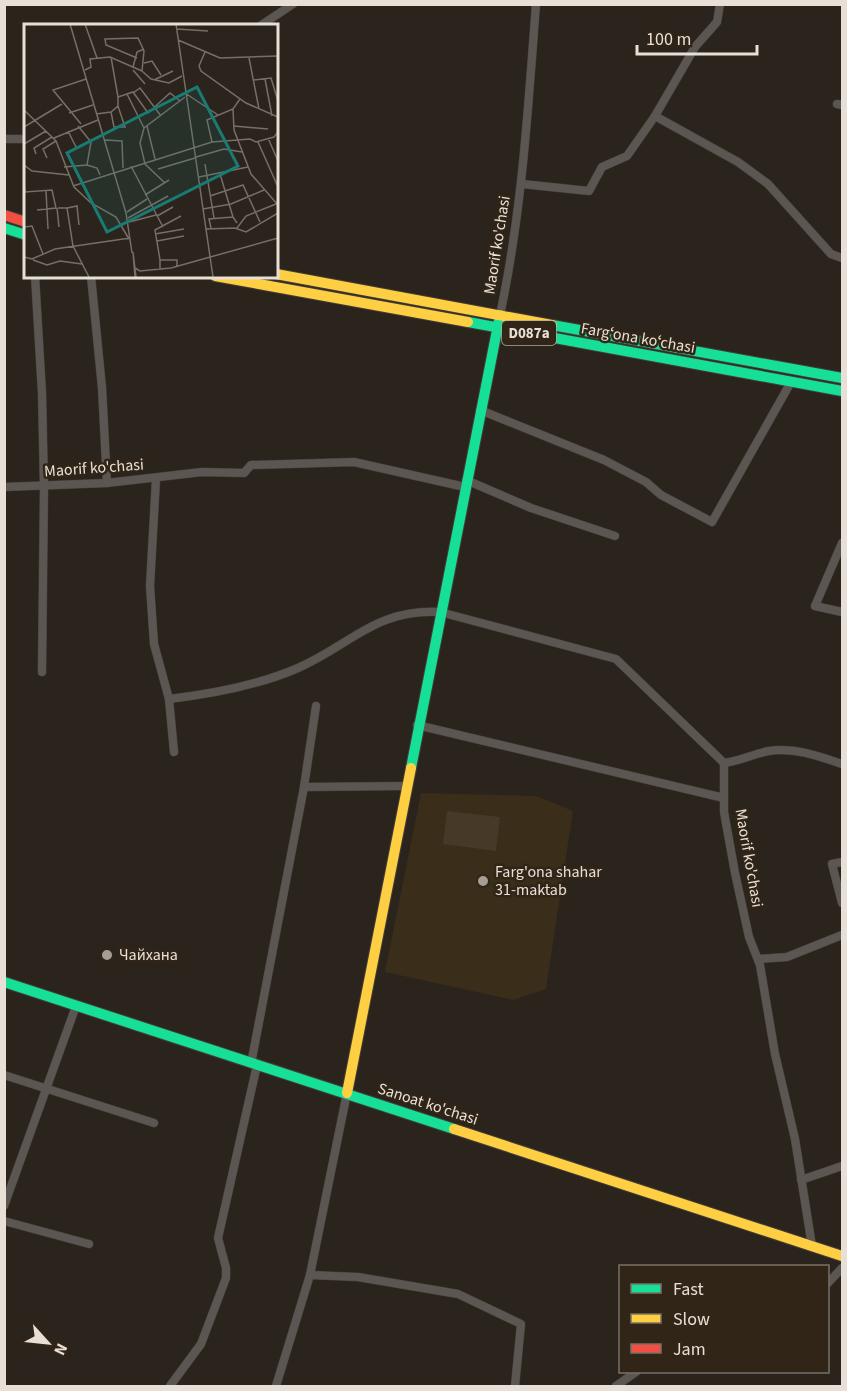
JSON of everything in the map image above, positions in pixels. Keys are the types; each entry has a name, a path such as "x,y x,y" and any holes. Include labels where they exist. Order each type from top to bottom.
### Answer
{"main road":[{"path":"4,215 24,221"},
{"path":"4,228 24,234"},
{"name":"Fargʻona koʻchasi","path":"278,273 843,378"},
{"name":"Fargʻona koʻchasi","path":"226,278 843,391"},
{"name":"Maorif ko'chasi","path":"347,1093 405,786 500,315"},
{"name":"Sanoat ko'chasi","path":"4,982 843,1256"}],"street":[{"path":"263,24 293,4"},
{"name":"Maorif ko'chasi","path":"500,315 511,262 522,184 536,4"},
{"path":"522,184 589,192 602,167 627,156 639,142 695,47 717,22 720,4"},
{"path":"656,116 730,158 768,184 831,254 843,258"},
{"path":"4,139 24,139"},
{"path":"35,278 42,393 44,487 42,672"},
{"path":"91,278 101,378 107,483"},
{"path":"480,410 604,460 646,482 661,495 712,522 791,382"},
{"name":"Maorif ko'chasi","path":"4,487 107,483 202,472 244,472 251,465 354,462 466,484"},
{"path":"156,479 150,586 154,644 169,699 174,752"},
{"path":"466,484 615,536"},
{"path":"843,543 815,606 843,612"},
{"path":"169,699 277,676 310,662 388,617 408,612 440,612 616,659 724,763 740,761 769,751 796,751 843,764"},
{"path":"170,1386 201,1344 226,1278 218,1238 254,1064 304,787 316,706"},
{"path":"417,725 724,798"},
{"name":"Maorif ko'chasi","path":"724,763 724,798 735,873 749,937 758,959 812,1246"},
{"path":"304,787 405,786"},
{"path":"843,862 832,864 843,903"},
{"path":"758,959 787,957 843,935"},
{"path":"5,1202 76,1006"},
{"path":"4,1075 154,1123"},
{"path":"276,1386 310,1275 347,1093"},
{"path":"801,1180 843,1166"},
{"path":"4,1221 89,1244"},
{"path":"829,1282 843,1268"},
{"path":"310,1275 358,1277 458,1294 521,1324 515,1386"},
{"path":"616,1386 633,1373"}],"shaded area":[{"name":"Farg'ona shahar 31-maktab","path":"421,793 536,796 573,811 546,989 513,1000 385,972"},
{"path":"447,811 500,817 496,851 443,844"}],"traffic: fast":[{"path":"4,228 24,234"},
{"path":"411,768 500,315"},
{"path":"468,322 842,391"},
{"path":"552,325 842,378"},
{"path":"4,982 454,1129"}],"traffic: slow":[{"path":"278,274 552,325"},
{"path":"226,278 468,322"},
{"path":"347,1093 411,768"},
{"path":"454,1129 842,1256"}],"traffic: jam":[{"path":"4,215 24,221"}],"place":[{"name":"Farg'ona shahar 31-maktab","path":"483,881"},
{"name":"Чайхана","path":"107,955"}]}
